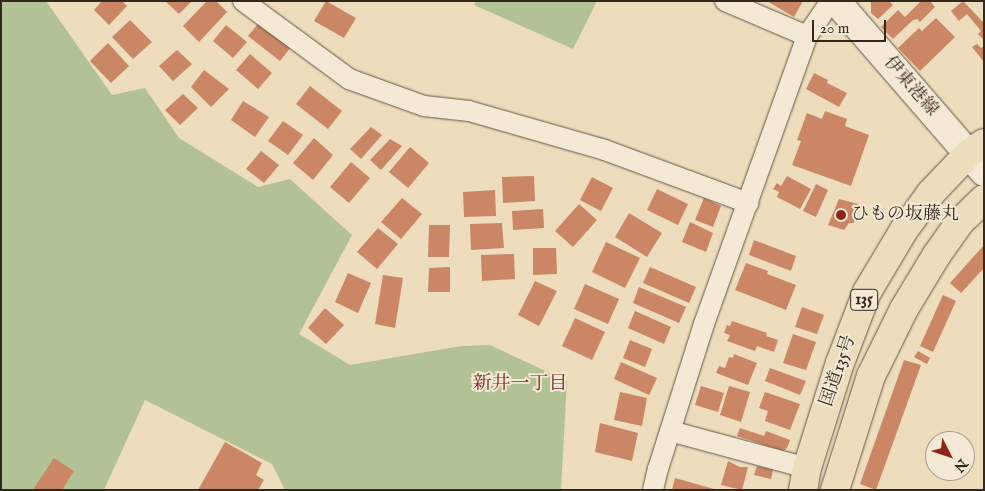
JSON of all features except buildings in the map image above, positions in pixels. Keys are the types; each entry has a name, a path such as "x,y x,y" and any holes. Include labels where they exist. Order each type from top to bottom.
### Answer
{"highway":[{"name":"国道135号","path":"805,479 840,363 867,292 904,230 931,193 979,156"},
{"name":"国道135号","path":"835,490 871,376 904,309 936,256 960,222 984,199"}],"main road":[{"name":"伊東港線","path":"836,1 979,156"}],"street":[{"path":"243,1 349,79 424,106 469,111 605,150 748,203"},
{"path":"725,1 807,36"},
{"path":"653,490 704,324 807,36 831,1"},
{"path":"670,431 805,479"}],"green space":[{"path":"1,1 46,1 112,95 145,88 179,138 258,187 290,179 352,235 299,334 350,365 461,346 490,345 567,381 561,490 285,490 272,464 145,400 104,490 1,490"},
{"path":"476,1 597,1 573,49 474,5"}],"place":[{"name":"ひもの坂藤丸","path":"841,215"}],"district":[{"name":"新井一丁目","path":"520,385"}]}
